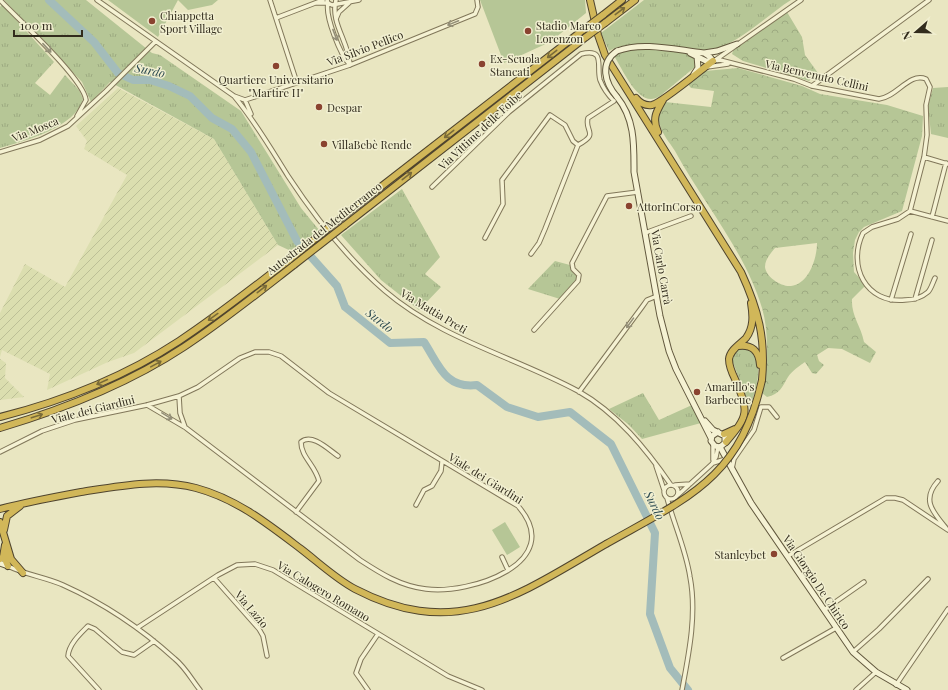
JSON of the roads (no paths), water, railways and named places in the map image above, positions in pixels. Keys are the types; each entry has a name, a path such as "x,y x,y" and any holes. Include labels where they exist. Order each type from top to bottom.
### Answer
{"highway":[{"path":"0,508 146,483 172,484 196,488 230,500 254,514 353,588 388,604 424,612 456,612 493,605 524,592 692,494 718,471 742,439 757,400 762,380 764,362 761,327 750,291 741,272 602,47 590,0"},
{"name":"Autostrada del Mediterraneo","path":"0,428 58,410 103,391 161,361 216,324 292,262 338,220 622,0"},
{"name":"Autostrada del Mediterraneo","path":"0,416 55,402 99,384 157,354 211,319 344,226 635,0"},
{"path":"623,82 639,102 645,105 653,105 664,99 713,61"},
{"path":"664,99 655,112 654,119 657,129 674,162"},
{"path":"720,445 738,427 744,417 745,404 730,368 729,358 732,352 750,331 752,322 750,291"},
{"path":"738,346 750,346 757,353 762,380"},
{"path":"721,433 738,427"},
{"path":"4,532 7,516 12,511 40,500"},
{"path":"0,522 4,532 5,559 8,566"},
{"path":"5,541 11,559 23,573"},
{"path":"0,559 5,551"},
{"path":"8,566 11,559"}],"main road":[{"name":"Via Carlo Carrà","path":"720,445 711,438 702,417 672,361 664,336 634,172 634,138 628,114 622,103 616,99 608,85 606,67 610,57 617,51 637,47 704,53 717,51 737,44"},
{"name":"Via Carlo Carrà","path":"688,51 706,60 713,61"},
{"path":"704,53 713,61"},
{"path":"694,75 698,68 697,56"},
{"name":"Via Carlo Carrà","path":"702,417 721,433"},
{"path":"721,433 720,445 731,468"},
{"path":"711,438 721,433"},
{"name":"Via Giorgio De Chirico","path":"720,445 726,459 751,503 853,652 876,672 907,690"},
{"path":"0,563 8,566"}],"street":[{"name":"Via Mosca","path":"0,0 82,88 86,100 75,120"},
{"path":"97,0 234,96 245,100"},
{"path":"270,0 297,82"},
{"path":"276,18 323,0"},
{"path":"341,0 349,3"},
{"path":"315,3 349,3 359,0"},
{"name":"Via Silvio Pellico","path":"245,100 350,65 475,14 478,7 477,0"},
{"path":"713,61 801,0"},
{"path":"812,86 929,0"},
{"path":"328,2 327,13 344,59 350,65"},
{"path":"335,2 336,20 350,57 350,65"},
{"path":"336,20 340,12 349,3"},
{"name":"Via Mosca","path":"0,152 40,140 68,126 106,91 155,42"},
{"name":"Via Vittime delle Foibe","path":"432,187 509,112 581,54 587,52 596,54 599,58 600,81 606,92 616,99"},
{"path":"723,54 729,64"},
{"name":"Via Benvenuto Cellini","path":"713,61 794,79 812,86 879,99 887,98 893,95 918,77 926,79 930,87 926,105 927,135 924,157 910,211"},
{"name":"Via Benvenuto Cellini","path":"704,68 729,64"},
{"name":"Via Mattia Preti","path":"234,96 253,118"},
{"path":"531,254 542,236 578,145 588,139 590,134 587,122 588,118 616,99"},
{"name":"Via Mattia Preti","path":"245,100 253,118 289,177 325,225 359,266 386,292 420,315 466,341 500,354 579,392 609,413 624,427 654,461 672,485 677,488 678,495"},
{"path":"485,238 502,204 502,180 550,115 565,125 573,141 578,145"},
{"path":"924,157 947,163 932,217"},
{"path":"534,330 578,281 580,275 573,269 572,264 607,196 638,192"},
{"path":"935,278 928,291 915,299 891,300 878,296 866,283 860,272 856,251 862,233 872,227 898,220 910,211 948,221"},
{"path":"645,233 691,216"},
{"path":"891,300 911,234"},
{"path":"915,299 932,240"},
{"path":"579,392 647,300 657,296"},
{"name":"Viale dei Giardini","path":"0,452 42,431 75,420 147,405 179,396 198,387 240,358 255,352 269,352 281,356 329,393 442,462 518,506 528,517 532,533 530,549 518,564 475,586 450,590 425,590 403,584 385,576 296,512 186,428 147,405"},
{"path":"179,396 180,413 186,428"},
{"path":"731,468 734,459 754,430 761,407 769,407 777,417"},
{"path":"296,512 319,481 316,471 301,449 301,442 305,439 312,439 338,456"},
{"path":"712,464 714,455 720,445"},
{"path":"667,498 673,499 712,464 726,459"},
{"name":"Via Mattia Preti","path":"654,461 674,522"},
{"path":"416,505 424,490 432,486 440,471 442,462"},
{"path":"938,481 933,487 930,496 931,507 948,530"},
{"path":"664,490 667,486 690,484"},
{"path":"788,556 886,498 903,500 948,530"},
{"path":"673,499 674,522 690,576 692,590 692,627 682,690"},
{"path":"502,557 508,570"},
{"name":"Via Calogero Romano","path":"137,628 214,578 237,566 255,564 273,570 448,676 482,690"},
{"path":"8,566 23,573 69,588 90,598 137,628 177,660 200,690"},
{"name":"Via Lazio","path":"214,578 259,629 263,636 267,656"},
{"path":"853,652 879,629 928,580"},
{"path":"824,610 864,582"},
{"path":"896,685 948,610"},
{"path":"99,690 68,656 69,649 88,626 95,629 122,652 134,655 154,642"},
{"path":"783,658 836,628"},
{"path":"368,690 356,673 361,659 378,634"},
{"path":"856,690 876,672"}],"waterway":[{"name":"Surdo","path":"49,0 94,42 118,73 133,80 150,80 169,86 190,96 212,118 232,129 251,152 297,241 337,286 345,307 390,343 424,342 444,374 457,383 477,385 507,407 538,417 570,412 611,444 655,533 650,614 670,668 688,690"}],"place":[{"name":"Chiappetta Sport Village","path":"152,21"},
{"name":"Stadio Marco Lorenzon","path":"528,31"},
{"name":"Ex-Scuola Stancati","path":"482,64"},
{"name":"Quartiere Universitario \"Martire H\"","path":"276,66"},
{"name":"Despar","path":"319,107"},
{"name":"VillaBebè Rende","path":"324,144"},
{"name":"AttorInCorso","path":"629,206"},
{"name":"Amarillo's Barbecue","path":"697,392"},
{"name":"Stanleybet","path":"774,554"}]}
